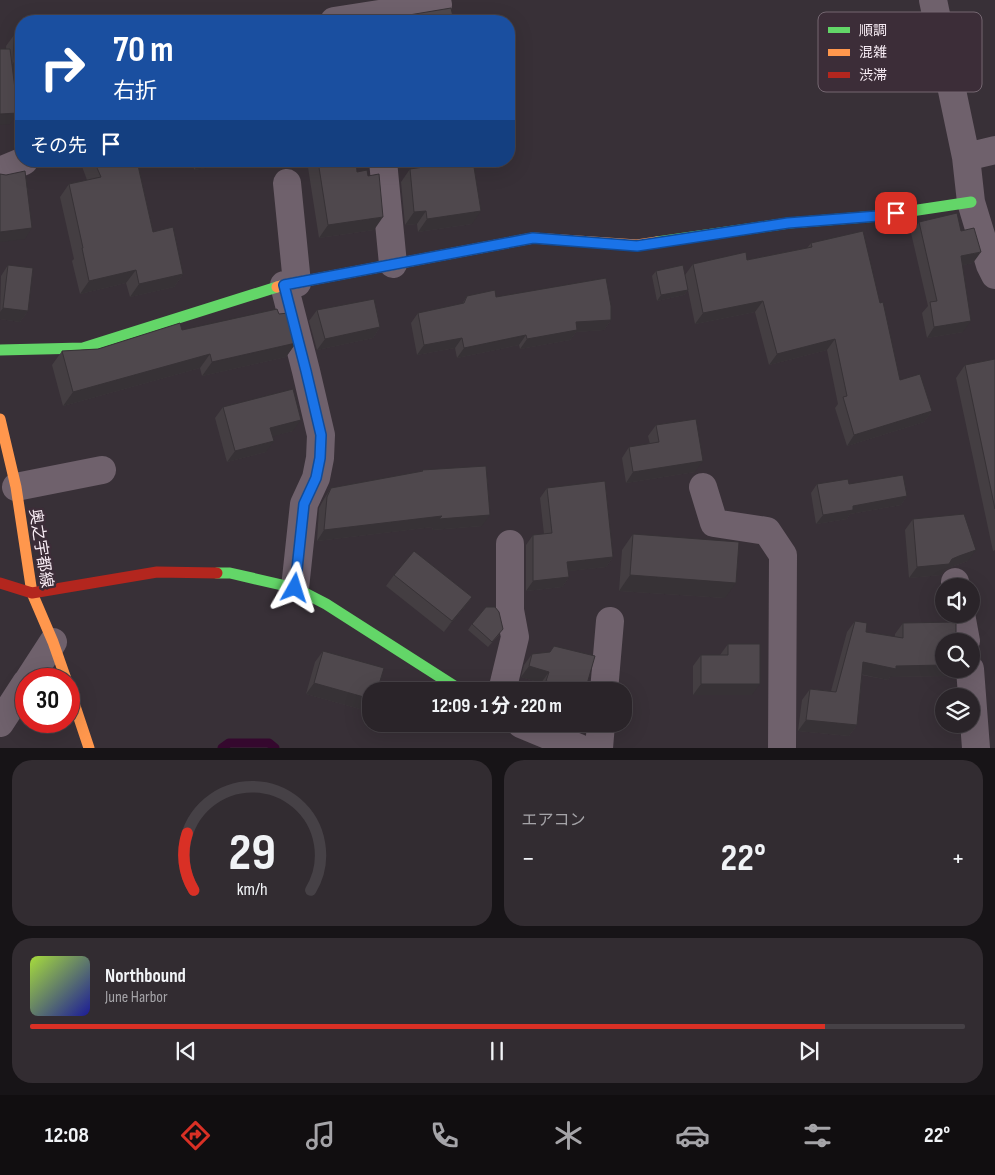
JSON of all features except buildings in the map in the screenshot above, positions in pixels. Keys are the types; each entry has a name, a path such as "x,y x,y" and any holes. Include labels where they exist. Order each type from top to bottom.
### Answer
{"street":[{"path":"373,15 438,5 437,0"},
{"path":"952,92 966,156 971,202 990,265 995,275"},
{"path":"966,156 995,150"},
{"path":"0,170 15,164"},
{"path":"384,167 393,264"},
{"path":"287,183 291,284 306,371 321,435 320,458 316,478 304,504 295,588"},
{"path":"0,350 83,348 291,284 533,238 637,246 788,223 878,216 971,202"},
{"name":"奥之宇都線","path":"0,419 16,487 32,594 62,668"},
{"path":"16,487 102,470"},
{"path":"703,487 714,523 767,531 783,555 782,748"},
{"path":"504,682 515,637 510,610 510,544"},
{"path":"0,583 32,594 157,572 230,573 276,583 295,588 326,604 448,682"},
{"path":"605,682 610,621"},
{"path":"36,668 53,642"},
{"path":"971,678 976,748"},
{"path":"0,724 15,700"},
{"path":"80,721 89,748"},
{"path":"540,732 579,748"},
{"path":"599,748 600,732"}],"waterway":[{"path":"222,748 229,743 269,743 275,748"}],"traffic: fast":[{"path":"657,242 789,223 878,216 971,202"},
{"path":"0,350 83,348 277,287"},
{"path":"217,573 230,573 295,588 326,604 448,682"}],"traffic: slow":[{"path":"277,287 533,238 637,245 657,242"},
{"path":"0,419 16,487 32,593 62,668"},
{"path":"80,721 89,748"}],"traffic: jam":[{"path":"0,583 32,593 157,572 217,573"}],"route":[{"path":"295,588 304,504 316,478 320,458 321,435 284,285 533,238 637,246 788,223 896,213"}]}
